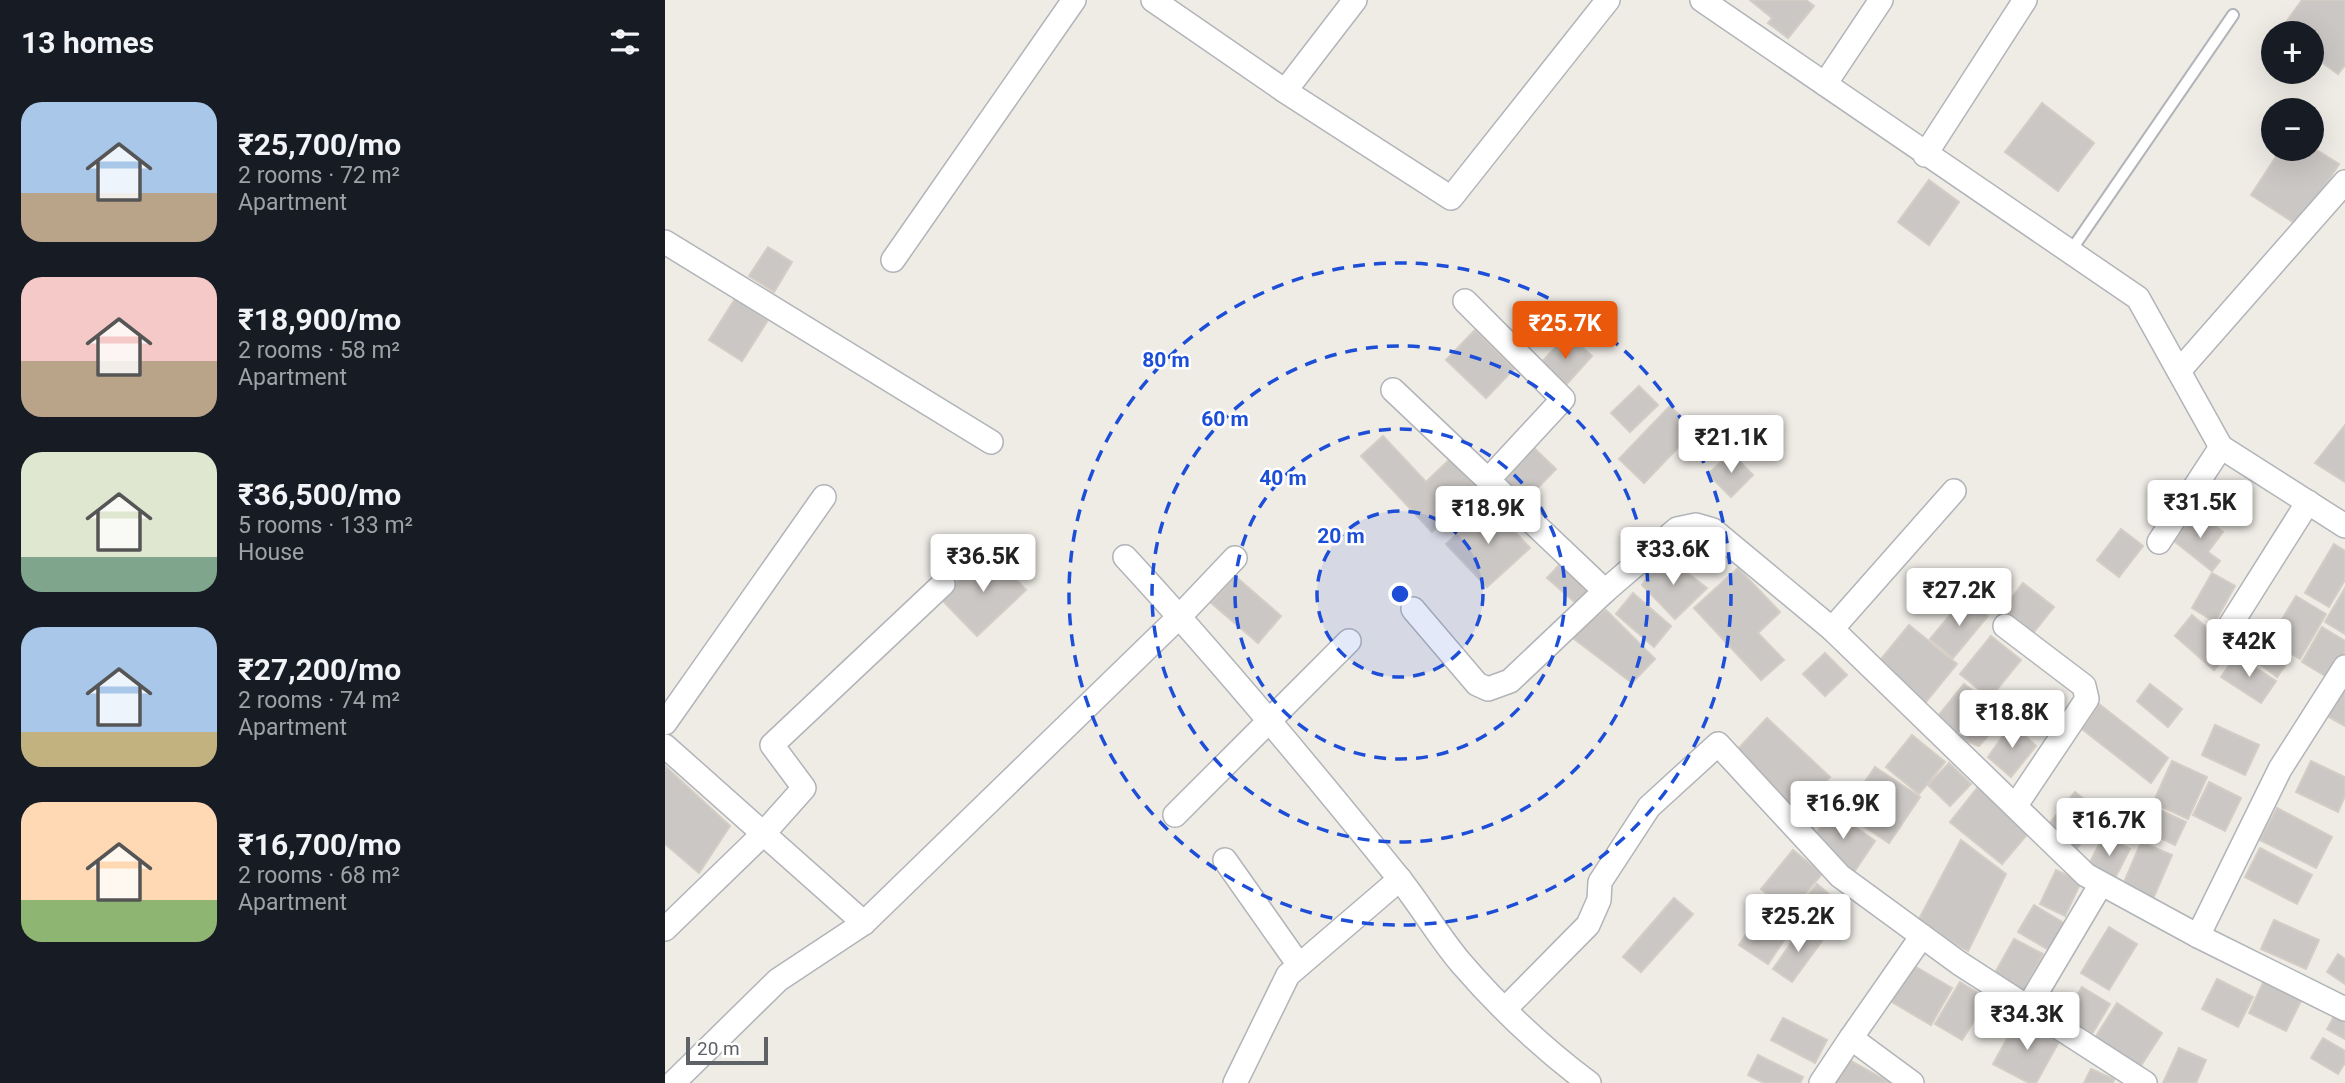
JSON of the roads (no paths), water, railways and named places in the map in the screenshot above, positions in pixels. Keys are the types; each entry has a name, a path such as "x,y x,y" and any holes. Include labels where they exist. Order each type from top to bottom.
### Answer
{"street":[{"path":"893,260 1074,0"},
{"path":"1153,0 1285,91 1451,198 1608,0"},
{"path":"1285,91 1355,0"},
{"path":"1825,84 1881,0"},
{"path":"1925,155 2025,0"},
{"path":"1715,4 1925,155 2138,298 2221,447 2345,526"},
{"path":"2179,371 2345,182"},
{"path":"665,242 991,442"},
{"path":"1465,301 1563,399 1488,480"},
{"path":"1393,390 1605,591"},
{"path":"2159,542 2221,447"},
{"path":"1832,629 1954,491"},
{"path":"665,723 824,497"},
{"path":"2226,632 2308,502"},
{"path":"1413,609 1477,684 1488,690 1510,681 1605,591 1677,529 1696,525 1713,530 1832,629 2086,875 2198,936 2345,1009"},
{"path":"1125,557 1180,616 1270,722 1400,879 1460,961 1505,1009 1589,1083"},
{"path":"673,1083 778,980 864,923 1180,616 1235,558"},
{"path":"665,929 763,834 804,788 772,745 943,584"},
{"path":"2005,626 2084,686 2087,692 2087,699 2016,805"},
{"path":"1175,815 1349,641"},
{"path":"2198,936 2280,769 2345,667"},
{"path":"1505,1009 1588,925 1599,900 1600,882 1649,807 1718,744 1840,876 1922,936 2145,1083"},
{"path":"665,746 864,923"},
{"path":"1225,860 1299,965"},
{"path":"1235,1083 1288,975 1400,879"},
{"path":"2028,1007 2101,884"},
{"path":"1821,1083 1922,936"},
{"path":"1851,1038 1912,1083"}],"lane":[{"path":"2070,251 2233,15"}]}
